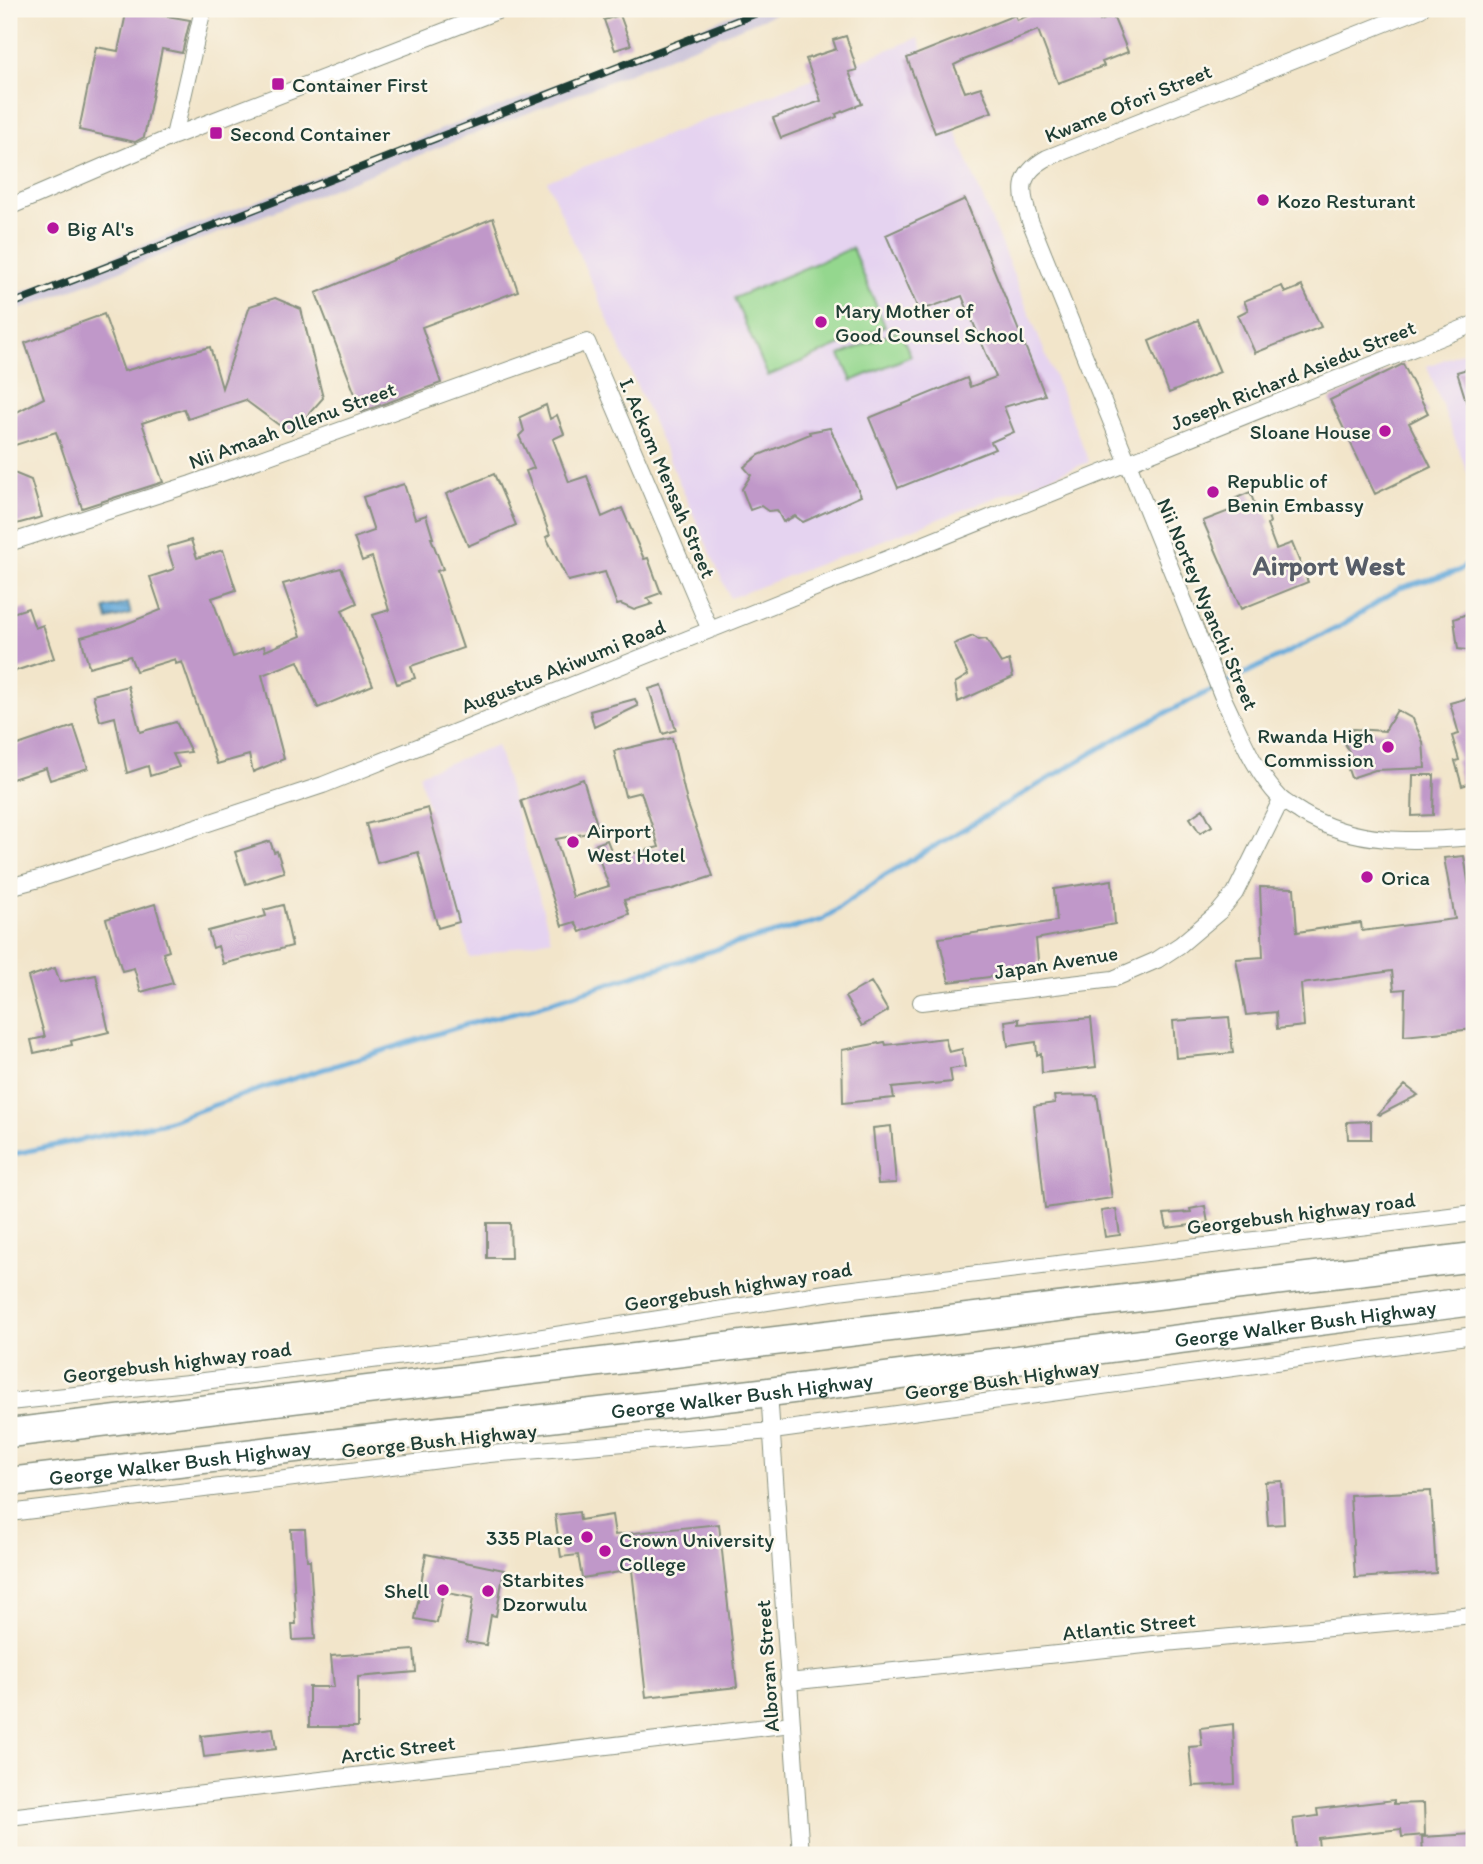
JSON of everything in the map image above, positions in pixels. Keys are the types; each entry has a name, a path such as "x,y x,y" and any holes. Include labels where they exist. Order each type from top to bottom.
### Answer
{"highway":[{"path":"9,1433 1474,1257"},
{"name":"George Walker Bush Highway","path":"9,1482 769,1392 1474,1301"}],"street":[{"path":"174,136 203,9"},
{"path":"9,207 174,136 502,9"},
{"name":"Kwame Ofori Street","path":"1127,465 1030,221 1023,199 1024,180 1038,163 1047,158 1421,9"},
{"name":"Joseph Richard Asiedu Street","path":"1127,465 1474,324"},
{"name":"Nii Amaah Ollenu Street","path":"9,543 191,484 587,342"},
{"name":"I. Ackom Mensah Street","path":"587,342 710,630"},
{"name":"Augustus Akiwumi Road","path":"9,887 323,785 1127,465"},
{"name":"Nii Nortey Nyanchi Street","path":"1127,465 1224,700 1257,767 1281,800 1326,825 1363,837 1415,841 1474,837"},
{"name":"Japan Avenue","path":"921,1002 1113,979 1157,960 1180,945 1219,912 1235,893 1281,800"},
{"name":"Georgebush highway road","path":"9,1402 471,1348 838,1291 1474,1213"},
{"name":"George Bush Highway","path":"9,1513 489,1454 773,1431 1474,1335"},
{"name":"Alboran Street","path":"769,1392 801,1855"},
{"name":"George Bush Highway","path":"321,1444 325,1474"},
{"name":"Atlantic Street","path":"788,1682 1154,1644 1474,1615"},
{"name":"Arctic Street","path":"9,1817 792,1724"}],"shaded area":[{"path":"746,9 787,9 590,89 9,314 9,297"},
{"name":"Mary Mother of Good Counsel School","path":"918,38 1089,462 730,598 547,181"},
{"path":"1474,348 1474,470 1468,474 1427,366"},
{"path":"497,745 551,939 470,958 419,774"}],"green space":[{"path":"852,248 885,326 768,376 734,298"},
{"path":"899,330 911,356 852,381 840,355"}],"water":[{"path":"128,603 131,614 108,620 105,609"}],"building":[{"path":"127,9 190,20 182,53 162,49 144,137 135,142 79,130 96,47 118,51"},
{"path":"1046,9 1095,9 1100,21 1113,16 1128,52 1102,62 1104,66 1058,83 1038,30 964,60 954,65 965,92 981,87 992,112 935,133 907,58 1015,15 1017,20"},
{"path":"620,15 631,45 615,50 604,20"},
{"path":"846,36 857,70 849,72 862,104 836,114 837,117 781,138 773,118 821,101 806,59 836,49 833,40"},
{"path":"965,199 1045,395 1004,407 1014,432 991,442 995,449 898,488 869,418 967,378 970,387 996,377 962,296 919,311 886,235"},
{"path":"493,218 518,291 422,327 441,383 362,412 316,293"},
{"path":"1282,286 1285,293 1302,286 1321,327 1255,353 1238,315 1248,310 1244,301"},
{"path":"275,298 301,309 323,398 291,434 245,400 188,419 184,409 142,423 163,482 82,508 56,432 9,447 9,416 44,398 25,343 104,314 124,371 210,347 222,388 250,306"},
{"path":"1198,320 1220,372 1169,393 1149,341"},
{"name":"Sloane House","path":"1403,364 1428,413 1409,423 1431,467 1375,494 1330,400"},
{"path":"1474,367 1474,416 1471,417 1457,372"},
{"path":"546,405 550,419 557,415 564,434 553,439 569,482 587,476 602,517 622,508 644,559 648,558 661,593 647,598 652,604 634,610 617,605 605,572 568,581 546,537 550,535 526,471 534,468 519,436 524,431 520,417"},
{"path":"830,428 861,496 803,522 795,516 783,522 777,510 768,511 761,506 750,510 742,489 751,475 744,467 759,455 810,434 809,432"},
{"path":"9,471 31,480 42,517 9,526"},
{"path":"494,474 516,525 468,546 446,494"},
{"path":"404,484 415,519 426,515 431,538 443,569 437,571 463,648 411,666 415,678 397,684 373,615 389,610 372,557 362,561 354,538 374,531 363,497"},
{"path":"1250,492 1256,508 1264,505 1270,522 1267,525 1276,549 1292,543 1308,582 1241,609 1203,521 1237,508 1234,499"},
{"path":"191,540 197,558 223,550 236,590 212,598 233,657 264,646 265,651 301,636 283,584 341,568 357,603 342,610 373,685 318,708 298,661 262,675 284,759 253,772 249,755 217,764 182,662 176,664 175,659 136,671 130,656 89,667 81,637 121,626 161,610 150,577 174,569 167,547"},
{"path":"28,608 35,628 43,625 54,658 9,673 9,614"},
{"path":"1474,611 1474,651 1458,649 1454,619"},
{"path":"973,636 979,640 986,639 1001,663 1009,660 1013,677 958,702 955,683 968,675 954,644"},
{"path":"662,685 676,730 663,734 649,689"},
{"path":"128,686 140,732 176,722 191,752 173,754 179,767 150,776 148,766 127,773 115,717 100,721 93,695"},
{"path":"1472,697 1474,782 1462,786 1455,761 1459,760 1452,736 1459,734 1450,703"},
{"path":"635,699 638,706 594,727 590,711"},
{"path":"1397,710 1413,719 1423,742 1425,768 1375,770 1351,778 1347,766 1353,760 1341,735 1353,729 1385,731"},
{"path":"74,726 88,768 50,780 46,768 9,780 9,748"},
{"path":"672,738 687,802 713,876 673,889 624,900 629,914 580,932 575,922 562,926 521,801 583,779 599,831 556,839 573,897 609,886 594,845 607,840 614,858 659,847 641,792 625,796 614,751"},
{"path":"1413,775 1434,775 1433,815 1412,816"},
{"path":"428,808 459,922 438,928 418,852 377,863 366,824"},
{"path":"1203,809 1212,826 1200,833 1190,818"},
{"path":"270,841 274,852 277,851 284,872 246,884 235,852"},
{"path":"1464,856 1474,916 1474,1029 1404,1036 1405,989 1394,990 1392,971 1301,984 1304,1026 1277,1029 1276,1012 1246,1015 1236,959 1263,957 1260,887 1294,888 1297,932 1361,923 1362,931 1455,919 1444,858"},
{"path":"1112,880 1115,924 1036,939 1039,971 949,982 939,938 1057,921 1054,889"},
{"path":"155,904 169,951 163,953 173,983 141,992 134,968 122,971 106,919"},
{"path":"283,905 292,946 223,964 218,946 213,948 208,931 266,916 264,910"},
{"path":"55,968 60,982 96,975 109,1032 71,1041 72,1045 34,1053 31,1040 45,1037 28,977"},
{"path":"871,982 888,1011 862,1026 845,997"},
{"path":"1229,1017 1233,1053 1176,1058 1173,1021"},
{"path":"1091,1018 1096,1067 1042,1073 1041,1053 1037,1055 1036,1042 1008,1046 1005,1021 1019,1019 1019,1024"},
{"path":"945,1038 949,1052 962,1049 965,1067 950,1069 952,1082 892,1088 894,1098 843,1103 842,1050 885,1042 886,1045"},
{"path":"1405,1085 1418,1095 1378,1114"},
{"path":"1097,1095 1112,1198 1045,1208 1034,1106 1055,1103 1054,1096"},
{"path":"1371,1121 1371,1139 1348,1139 1347,1122"},
{"path":"891,1126 896,1183 878,1184 873,1128"},
{"path":"1205,1206 1208,1223 1167,1228 1164,1214 1191,1212 1190,1209"},
{"path":"1116,1209 1120,1235 1105,1237 1101,1211"},
{"path":"487,1223 510,1223 511,1258 487,1258"},
{"path":"1282,1481 1284,1524 1268,1525 1265,1482"},
{"path":"1431,1491 1436,1573 1355,1578 1350,1495"},
{"path":"579,1512 580,1520 612,1515 615,1535 719,1524 737,1687 646,1697 632,1570 582,1578 578,1555 561,1557 555,1515"},
{"path":"291,1529 305,1529 307,1560 310,1560 315,1639 293,1640 292,1624 296,1624"},
{"path":"426,1554 504,1570 496,1616 491,1615 486,1645 466,1642 473,1598 443,1592 437,1623 415,1619"},
{"path":"414,1650 416,1672 358,1677 358,1727 309,1727 309,1687 334,1687 331,1656"},
{"path":"1233,1724 1235,1784 1193,1786 1189,1747 1202,1746 1200,1728"},
{"path":"273,1728 276,1749 204,1757 201,1736"},
{"path":"1394,1800 1394,1804 1424,1803 1425,1835 1402,1837 1401,1829 1318,1838 1319,1849 1311,1849 1311,1855 1297,1855 1293,1819 1318,1816 1317,1809"},
{"path":"1474,1834 1474,1855 1423,1855 1422,1837"}],"waterway":[{"path":"9,1155 166,1122 260,1089 468,1024 532,1008 724,947 822,920 884,876 1131,730 1339,627 1400,588 1458,571 1474,560"}],"railway":[{"path":"9,305 767,9"}],"place":[{"name":"Container First","path":"278,84"},
{"name":"Second Container","path":"216,133"},
{"name":"Kozo Resturant","path":"1263,200"},
{"name":"Big Al's","path":"53,228"},
{"name":"Mary Mother of Good Counsel School","path":"821,322"},
{"name":"Sloane House","path":"1385,431"},
{"name":"Republic of Benin Embassy","path":"1213,492"},
{"name":"Rwanda High Commission","path":"1388,747"},
{"name":"Airport West Hotel","path":"573,842"},
{"name":"Orica","path":"1367,877"},
{"name":"335 Place","path":"587,1537"},
{"name":"Crown University College","path":"605,1551"},
{"name":"Shell","path":"443,1590"},
{"name":"Starbites Dzorwulu","path":"488,1591"}],"district":[{"name":"Airport West","path":"1329,565"}]}
